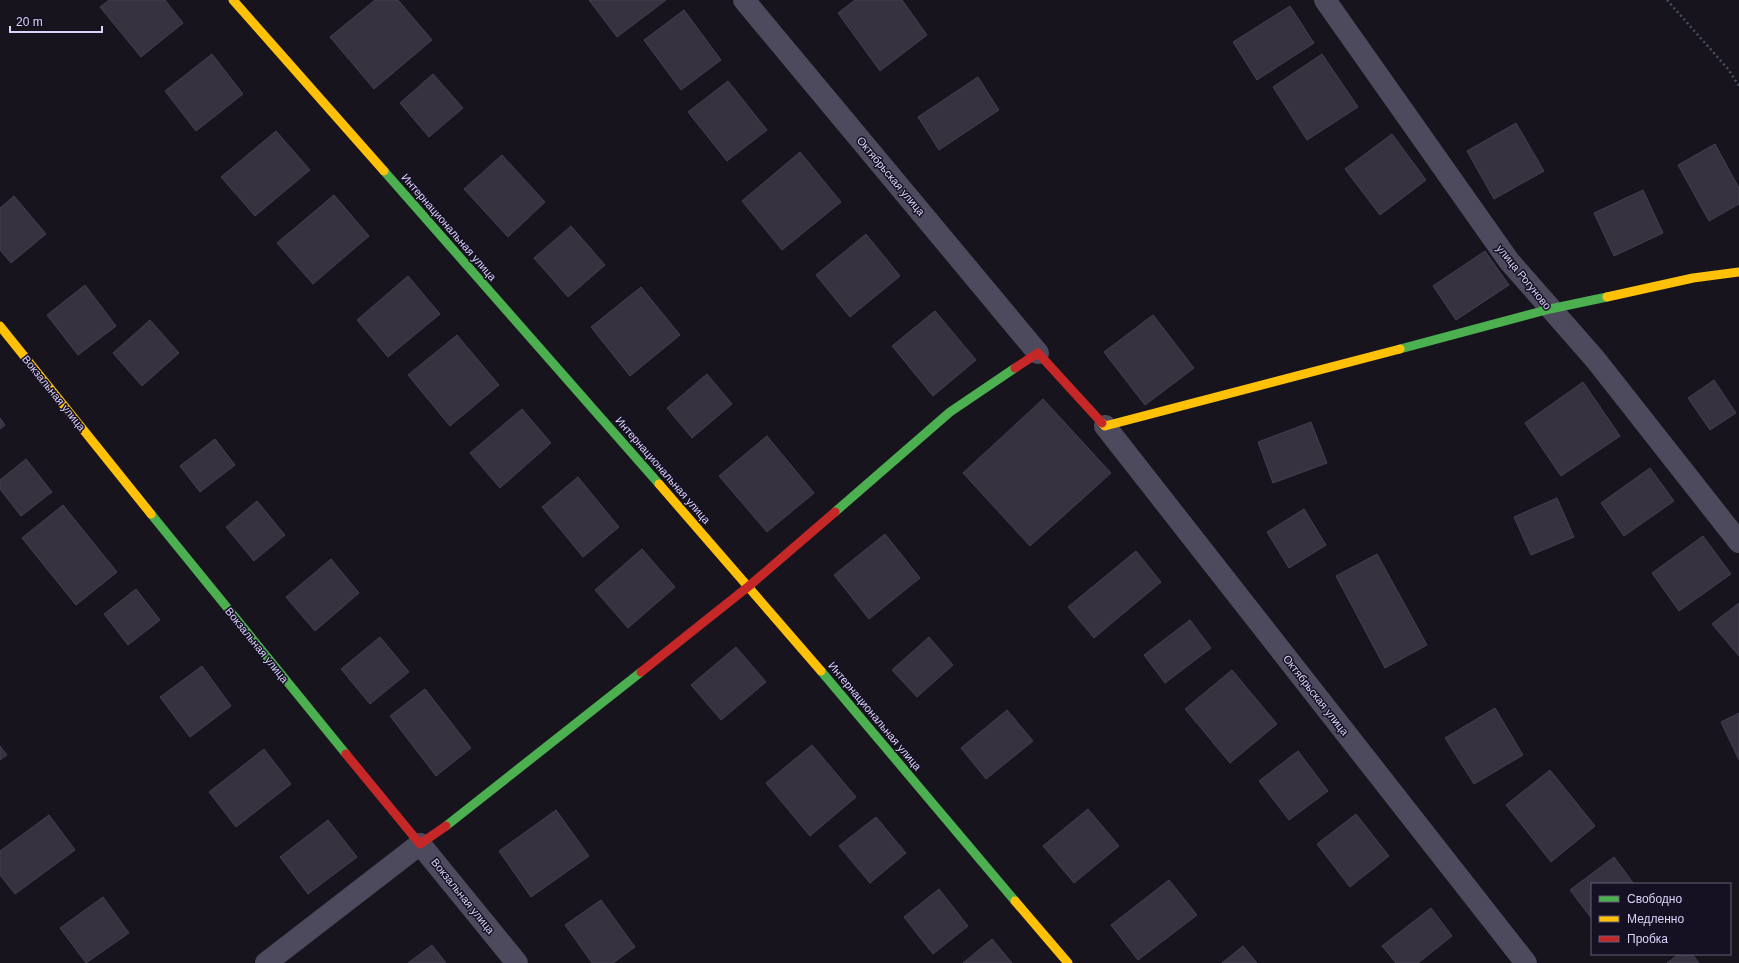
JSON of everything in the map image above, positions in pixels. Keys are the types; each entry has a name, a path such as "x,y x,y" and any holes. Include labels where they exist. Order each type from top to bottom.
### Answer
{"street":[{"name":"Интернациональная улица","path":"233,0 749,586 1068,963"},
{"name":"Октябрьская улица","path":"744,0 1038,353"},
{"name":"улица Рогуново","path":"1325,0 1510,261 1595,359 1739,542"},
{"path":"266,963 420,844 457,819 749,586 950,412 989,383 1010,372 1038,353 1105,426 1550,308 1694,278 1739,272"},
{"name":"Вокзальная улица","path":"0,326 271,663 517,963"},
{"name":"Октябрьская улица","path":"1105,426 1526,963"}],"path":[{"path":"1667,0 1728,68 1739,86"}],"building":[{"path":"109,0 165,0 183,23 141,57 100,7"},
{"path":"375,0 398,0 432,40 374,89 330,37"},
{"path":"589,0 666,0 617,37"},
{"path":"855,0 902,0 927,35 880,71 838,13"},
{"path":"1290,6 1314,43 1257,80 1233,42"},
{"path":"684,10 721,60 681,90 644,40"},
{"path":"212,54 243,94 196,131 165,91"},
{"path":"1322,54 1358,107 1307,140 1273,87"},
{"path":"433,74 463,108 429,137 400,103"},
{"path":"978,77 999,110 939,150 918,117"},
{"path":"728,81 767,130 727,161 688,112"},
{"path":"1516,123 1544,171 1494,199 1467,151"},
{"path":"276,131 310,170 255,216 221,177"},
{"path":"1392,134 1426,180 1380,215 1345,169"},
{"path":"1715,144 1739,188 1739,204 1709,221 1678,165"},
{"path":"800,152 841,202 782,250 742,201"},
{"path":"502,155 545,202 508,237 464,189"},
{"path":"1643,190 1663,233 1614,256 1594,213"},
{"path":"334,195 369,236 313,284 277,243"},
{"path":"14,196 46,234 11,263 0,250 0,208"},
{"path":"571,226 605,265 568,297 534,258"},
{"path":"866,234 900,276 850,317 816,275"},
{"path":"1485,251 1509,285 1456,320 1433,286"},
{"path":"408,276 440,314 388,357 357,320"},
{"path":"85,285 116,326 78,355 47,315"},
{"path":"641,287 680,335 630,376 591,327"},
{"path":"935,311 976,360 933,396 892,346"},
{"path":"1153,315 1194,368 1145,405 1104,352"},
{"path":"150,320 179,353 142,386 113,353"},
{"path":"457,335 499,385 450,426 408,375"},
{"path":"707,374 732,404 692,438 667,408"},
{"path":"1714,380 1736,413 1710,430 1688,398"},
{"path":"1583,382 1620,436 1561,476 1525,423"},
{"path":"1043,399 1111,473 1030,546 963,473"},
{"path":"522,409 551,443 500,488 470,453"},
{"path":"0,418 5,425 0,429"},
{"path":"1311,422 1327,463 1273,483 1258,442"},
{"path":"767,436 814,493 767,532 719,476"},
{"path":"215,439 235,465 200,492 180,466"},
{"path":"26,459 52,492 21,516 0,489 0,480"},
{"path":"1650,468 1674,501 1624,536 1601,503"},
{"path":"578,477 619,527 583,557 542,507"},
{"path":"1557,498 1574,537 1531,555 1514,517"},
{"path":"257,501 285,535 254,561 226,527"},
{"path":"63,505 117,572 76,605 22,538"},
{"path":"1304,509 1326,545 1289,568 1267,532"},
{"path":"885,534 920,578 869,619 834,575"},
{"path":"1703,536 1731,574 1679,611 1652,573"},
{"path":"642,549 675,587 628,628 595,590"},
{"path":"1136,551 1161,582 1094,638 1068,607"},
{"path":"1377,554 1427,645 1385,668 1336,576"},
{"path":"331,559 359,593 315,631 286,597"},
{"path":"136,589 160,620 128,645 104,614"},
{"path":"1739,603 1739,656 1712,624"},
{"path":"1190,620 1211,648 1165,683 1144,655"},
{"path":"380,637 409,672 370,704 341,669"},
{"path":"929,637 953,665 917,697 892,670"},
{"path":"736,647 766,682 721,720 691,685"},
{"path":"202,666 231,706 190,737 160,697"},
{"path":"1232,670 1277,724 1230,763 1185,709"},
{"path":"425,689 471,748 436,776 390,716"},
{"path":"1495,708 1523,755 1474,784 1445,738"},
{"path":"1007,710 1033,741 986,779 961,748"},
{"path":"1739,713 1739,760 1721,722"},
{"path":"812,745 856,797 810,836 766,783"},
{"path":"0,746 7,755 0,760"},
{"path":"264,749 291,784 236,827 209,792"},
{"path":"1298,751 1328,791 1289,820 1259,781"},
{"path":"1550,770 1595,826 1551,862 1506,805"},
{"path":"1088,809 1119,846 1074,883 1043,846"},
{"path":"556,810 589,856 531,897 499,851"},
{"path":"1356,814 1389,856 1350,887 1317,844"},
{"path":"49,815 75,850 15,894 0,875 0,851"},
{"path":"876,817 906,853 870,883 839,846"},
{"path":"328,820 357,857 308,894 280,857"},
{"path":"1614,857 1633,883 1591,883 1591,918 1570,890"},
{"path":"1169,880 1197,915 1138,960 1111,925"},
{"path":"939,889 968,926 933,954 904,917"},
{"path":"103,897 129,933 86,963 60,928"},
{"path":"601,900 635,947 613,963 592,963 565,925"},
{"path":"1431,908 1452,936 1418,963 1396,963 1382,946"},
{"path":"992,939 1012,963 963,963"},
{"path":"432,945 446,963 408,963"},
{"path":"1243,946 1257,963 1222,963"},
{"path":"1678,955 1693,955 1699,963 1667,963"}],"traffic: fast":[{"path":"384,171 659,484"},
{"path":"1400,349 1550,309 1607,297"},
{"path":"835,512 950,412 1015,368"},
{"path":"151,514 346,754"},
{"path":"821,671 1015,901"},
{"path":"446,826 641,672"}],"traffic: slow":[{"path":"233,0 384,171"},
{"path":"1607,297 1693,278 1739,272"},
{"path":"0,326 151,514"},
{"path":"1102,423 1105,426 1400,349"},
{"path":"659,484 821,671"},
{"path":"1015,901 1068,963"}],"traffic: jam":[{"path":"1015,368 1038,353 1102,423"},
{"path":"641,672 749,586 835,512"},
{"path":"346,754 420,844 446,826"}]}
